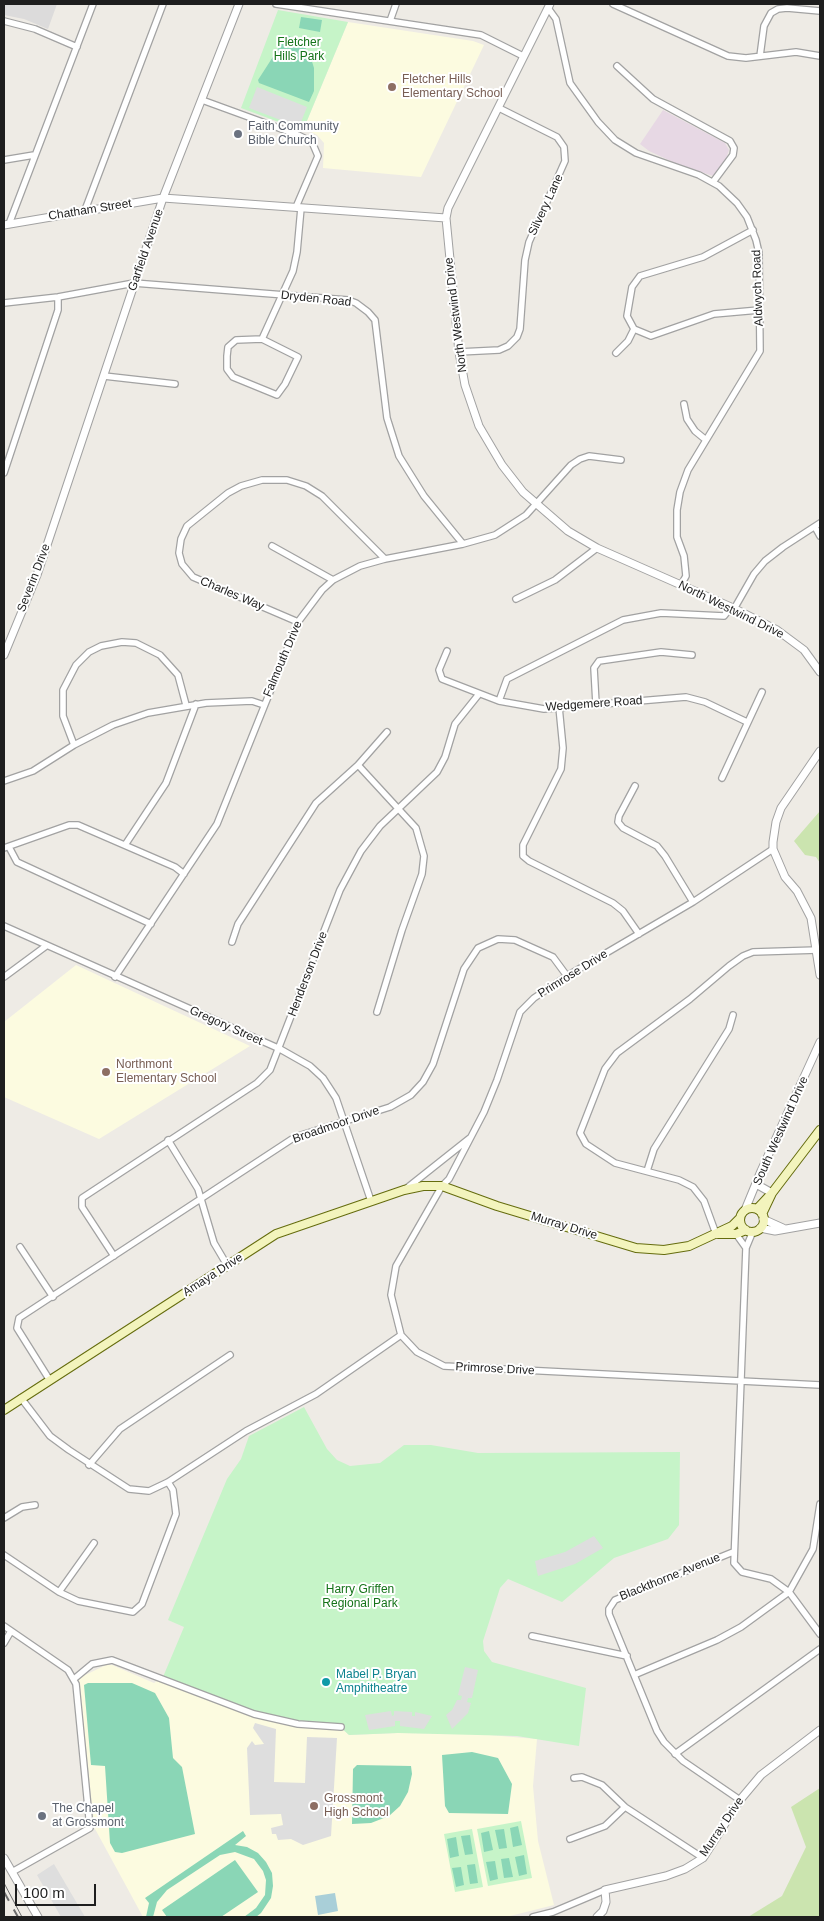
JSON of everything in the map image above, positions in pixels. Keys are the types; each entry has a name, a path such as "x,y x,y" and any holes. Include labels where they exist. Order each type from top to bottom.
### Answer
{"main road":[{"path":"753,1230 760,1213 772,1193 820,1130"},
{"name":"Amaya Drive","path":"4,1410 49,1379 276,1234 404,1190 423,1186 442,1186"},
{"name":"Murray Drive","path":"442,1186 502,1208 636,1248 664,1250 689,1246 732,1226 740,1218"},
{"path":"753,1230 742,1227 740,1218 745,1210 760,1213"},
{"path":"716,1234 736,1234 753,1230"}],"street":[{"path":"6,224 93,4"},
{"path":"85,210 163,4"},
{"name":"Garfield Avenue","path":"63,501 163,198 238,4"},
{"path":"276,4 480,35 523,56"},
{"path":"390,21 396,4"},
{"path":"613,4 717,52 746,58 796,52 820,56"},
{"name":"North Westwind Drive","path":"549,6 448,208 446,218 459,352 465,385 479,426 502,465 536,505 568,530 597,548 732,608 790,639 809,654 820,672"},
{"name":"Aldwych Road","path":"549,6 556,19 570,83 604,128 620,144 636,153 692,172 713,182 737,203 753,230 759,253 760,351 688,470 680,492 677,510 677,537 684,556 686,576 681,585"},
{"path":"760,56 764,26 771,13 778,9 787,8 820,12"},
{"path":"4,21 35,29 77,47"},
{"path":"617,66 653,99 730,141 734,148 733,155 713,182"},
{"path":"202,100 298,134 312,142 318,156 299,208 295,264 262,339"},
{"name":"Silvery Lane","path":"459,352 499,350 508,346 517,337 520,329 525,260 529,242 565,161 564,147 557,136 499,108"},
{"path":"4,160 34,155"},
{"name":"Chatham Street","path":"6,224 163,198 446,218"},
{"path":"753,230 703,257 640,276 633,284 628,308 628,320 634,329 644,335 655,336 702,317 734,311 760,310"},
{"name":"Dryden Road","path":"4,303 58,297 134,283 348,300 360,305 375,320 385,404 392,440 409,474 463,544"},
{"path":"4,473 58,310 58,297"},
{"path":"616,353 628,341 634,329"},
{"path":"262,339 298,357 286,384 277,395 234,376 227,369 228,346 236,340 262,339"},
{"path":"104,376 174,384"},
{"path":"684,404 687,419 695,431 706,440"},
{"name":"Falmouth Drive","path":"115,977 217,824 298,622 322,590 334,580 360,566 385,559 463,544 495,534 526,515 570,465 580,459 589,456 621,460"},
{"name":"Charles Way","path":"298,622 193,577 182,564 180,553 181,538 188,526 228,493 241,486 262,480 283,480 306,486 322,496 385,559"},
{"name":"Severin Drive","path":"4,655 37,575 63,501"},
{"path":"499,701 507,679 623,620 661,613 724,616 732,608 754,574 783,547 818,525 820,536"},
{"path":"272,546 334,580"},
{"path":"516,599 555,580 597,548"},
{"path":"74,745 63,716 63,690 76,665 89,652 101,646 128,642 160,654 178,675 186,706"},
{"name":"Wedgemere Road","path":"447,651 439,670 442,679 499,701 534,708 686,697 704,702 747,722"},
{"path":"596,704 594,668 599,660 661,652 692,655"},
{"path":"722,778 762,692"},
{"name":"Henderson Drive","path":"114,1256 82,1207 81,1200 168,1140 257,1083 270,1070 280,1049 340,890 370,837 437,772 445,757 455,724 479,694"},
{"path":"4,781 33,771 74,745 127,720 196,704 252,701 264,705"},
{"path":"125,845 166,782 196,704"},
{"path":"559,707 562,748 561,769 523,845 523,856 529,861 613,904 623,911 639,934"},
{"path":"232,942 238,924 316,803 358,765 387,732"},
{"path":"820,751 781,808 774,828 773,849 785,877 797,891 811,918 818,950 820,975"},
{"path":"358,765 399,808 419,834 424,853 423,867 377,1012"},
{"path":"635,786 619,816 618,822 623,828 657,846 693,902"},
{"path":"151,924 17,862 6,848 74,824 83,826 175,867 184,874"},
{"name":"Primrose Drive","path":"773,849 693,902 567,976 534,998 517,1017 497,1080 472,1136 393,1274 392,1301 401,1335 424,1356 444,1366 820,1385"},
{"name":"Gregory Street","path":"4,926 303,1061 323,1078 336,1098 371,1201"},
{"name":"Broadmoor Drive","path":"49,1379 17,1328 16,1323 19,1318 295,1138 344,1120 390,1107 411,1095 423,1082 436,1055 464,969 471,956 483,945 498,939 515,940 553,957 567,976"},
{"path":"4,977 46,946"},
{"path":"716,1234 704,1200 693,1187 679,1180 616,1163 586,1144 580,1133 605,1069 617,1053 744,956 764,951 818,950"},
{"path":"647,1171 654,1149 729,1030 732,1016"},
{"name":"South Westwind Drive","path":"745,1210 820,1042"},
{"name":"Primrose Drive","path":"404,1190 472,1136"},
{"path":"168,1140 192,1175 202,1199 214,1243 227,1265"},
{"path":"756,1184 772,1193"},
{"name":"South Westwind Drive","path":"754,1192 760,1213"},
{"path":"760,1213 784,1228"},
{"path":"753,1230 774,1231 820,1223"},
{"name":"Blackthorne Avenue","path":"740,1800 675,1754 657,1731 609,1614 611,1603 733,1552 746,1248 753,1230"},
{"path":"736,1234 746,1248"},
{"path":"20,1247 53,1297"},
{"path":"22,1398 50,1436 89,1465 132,1490 149,1491 168,1482 228,1441 316,1394 401,1335"},
{"path":"89,1465 120,1429 230,1355"},
{"path":"4,1555 59,1592 78,1601 132,1612 142,1604 176,1514 173,1490 168,1482"},
{"path":"634,1675 717,1640 741,1627 789,1592 814,1549 820,1504"},
{"path":"4,1518 22,1507 34,1505"},
{"path":"59,1592 94,1543"},
{"path":"733,1552 734,1563 742,1572 771,1579 789,1592 820,1634"},
{"path":"4,1626 68,1670 74,1679 78,1698 90,1828 12,1872"},
{"path":"4,1643 11,1631"},
{"path":"532,1636 627,1656"},
{"path":"675,1754 820,1649"},
{"path":"74,1679 92,1664 106,1660 118,1661 176,1686 254,1714 298,1724 342,1727"},
{"name":"Murray Drive","path":"605,1890 666,1876 684,1869 703,1858 740,1800 761,1775 820,1730"},
{"path":"574,1778 582,1777 596,1782 625,1807 703,1858"},
{"path":"570,1839 606,1826 625,1807"},
{"path":"4,1858 38,1917"},
{"path":"533,1917 553,1912 605,1890 606,1902 603,1911 597,1917"}],"shaded area":[{"path":"4,4 57,4 48,29 24,19 4,15"},
{"name":"Fletcher Hills Elementary School","path":"348,22 473,41 484,45 421,177 323,168 324,143 317,135 304,128"},
{"path":"257,87 307,107 299,127 249,108"},
{"path":"663,110 725,143 729,150 725,162 718,172 713,176 675,163 649,151 640,144"},
{"name":"Northmont Elementary School","path":"76,965 250,1046 99,1139 4,1097 4,1022"},
{"path":"594,1536 603,1548 575,1564 538,1576 535,1561 565,1552"},
{"name":"Grossmont High School","path":"106,1665 112,1665 154,1683 163,1677 338,1725 349,1735 398,1733 477,1734 537,1739 533,1786 538,1841 554,1905 506,1917 143,1917 94,1827 79,1678"},
{"path":"465,1667 478,1670 472,1698 468,1698 467,1702 471,1703 468,1713 452,1729 446,1715 452,1710 457,1700 461,1700 462,1696 458,1695"},
{"path":"391,1711 392,1716 394,1711 412,1712 412,1716 415,1716 415,1712 432,1716 424,1729 400,1726 400,1721 395,1721 395,1726 369,1730 365,1715"},
{"path":"255,1723 276,1729 274,1782 305,1783 307,1737 337,1738 331,1836 303,1845 291,1839 278,1840 276,1834 272,1834 271,1828 283,1825 281,1814 250,1815 247,1748 252,1741 255,1745 264,1744 253,1728"},
{"path":"54,1864 85,1917 61,1917 37,1875"}],"green space":[{"name":"Fletcher Hills Park","path":"278,10 348,22 304,128 300,130 241,108"},
{"path":"301,17 322,20 320,32 299,28"},
{"path":"287,35 299,41 309,52 314,68 314,91 309,102 259,83 258,80"},
{"path":"820,811 820,863 816,857 805,855 794,841"},
{"name":"Harry Griffen Regional Park","path":"304,1407 327,1449 337,1460 350,1466 380,1463 404,1445 431,1445 478,1453 680,1452 679,1525 668,1539 614,1558 562,1602 508,1579 500,1588 483,1641 484,1651 492,1662 586,1688 579,1746 517,1736 398,1733 349,1735 338,1725 303,1722 258,1713 163,1677 184,1627 168,1620 227,1479 241,1459 249,1436"},
{"path":"88,1683 132,1683 155,1693 169,1718 173,1758 182,1767 195,1834 122,1853 115,1852 110,1843 105,1766 91,1765 84,1685"},
{"path":"472,1752 498,1758 512,1784 508,1814 449,1813 445,1806 442,1755"},
{"path":"357,1765 411,1766 412,1774 408,1792 400,1806 389,1816 371,1823 352,1824 353,1769"},
{"path":"820,1788 820,1917 748,1917 782,1896 806,1847 791,1807"},
{"path":"521,1821 532,1878 488,1886 477,1829"},
{"path":"518,1826 522,1845 513,1847 510,1828"},
{"path":"472,1829 483,1887 455,1892 444,1834"},
{"path":"504,1829 507,1848 499,1849 495,1830"},
{"path":"243,1831 246,1836 235,1845 247,1847 258,1853 272,1873 273,1886 271,1898 261,1913 256,1917 244,1917 256,1908 265,1895 266,1880 263,1871 254,1859 235,1852 220,1855 167,1890 157,1902 153,1917 146,1917 149,1903 145,1898"},
{"path":"489,1831 493,1850 484,1852 481,1833"},
{"path":"470,1835 473,1854 465,1855 461,1836"},
{"path":"456,1837 459,1856 450,1858 447,1839"},
{"path":"524,1855 527,1874 519,1876 515,1857"},
{"path":"509,1858 513,1877 504,1878 501,1859"},
{"path":"235,1860 258,1892 221,1917 167,1917 162,1910"},
{"path":"495,1861 498,1879 490,1881 486,1862"},
{"path":"475,1864 478,1883 470,1884 467,1865"},
{"path":"461,1867 464,1885 456,1887 452,1868"}],"water":[{"path":"335,1893 338,1911 318,1915 315,1896"}],"tram line":[{"path":"4,1883 22,1917"}],"railway":[{"path":"4,1892 18,1917"}],"place":[{"name":"Fletcher Hills Elementary School","path":"392,87"},
{"name":"Faith Community Bible Church","path":"238,134"},
{"name":"Northmont Elementary School","path":"106,1072"},
{"name":"Mabel P. Bryan Amphitheatre","path":"326,1682"},
{"name":"Grossmont High School","path":"314,1806"},
{"name":"The Chapel at Grossmont","path":"42,1816"}]}
